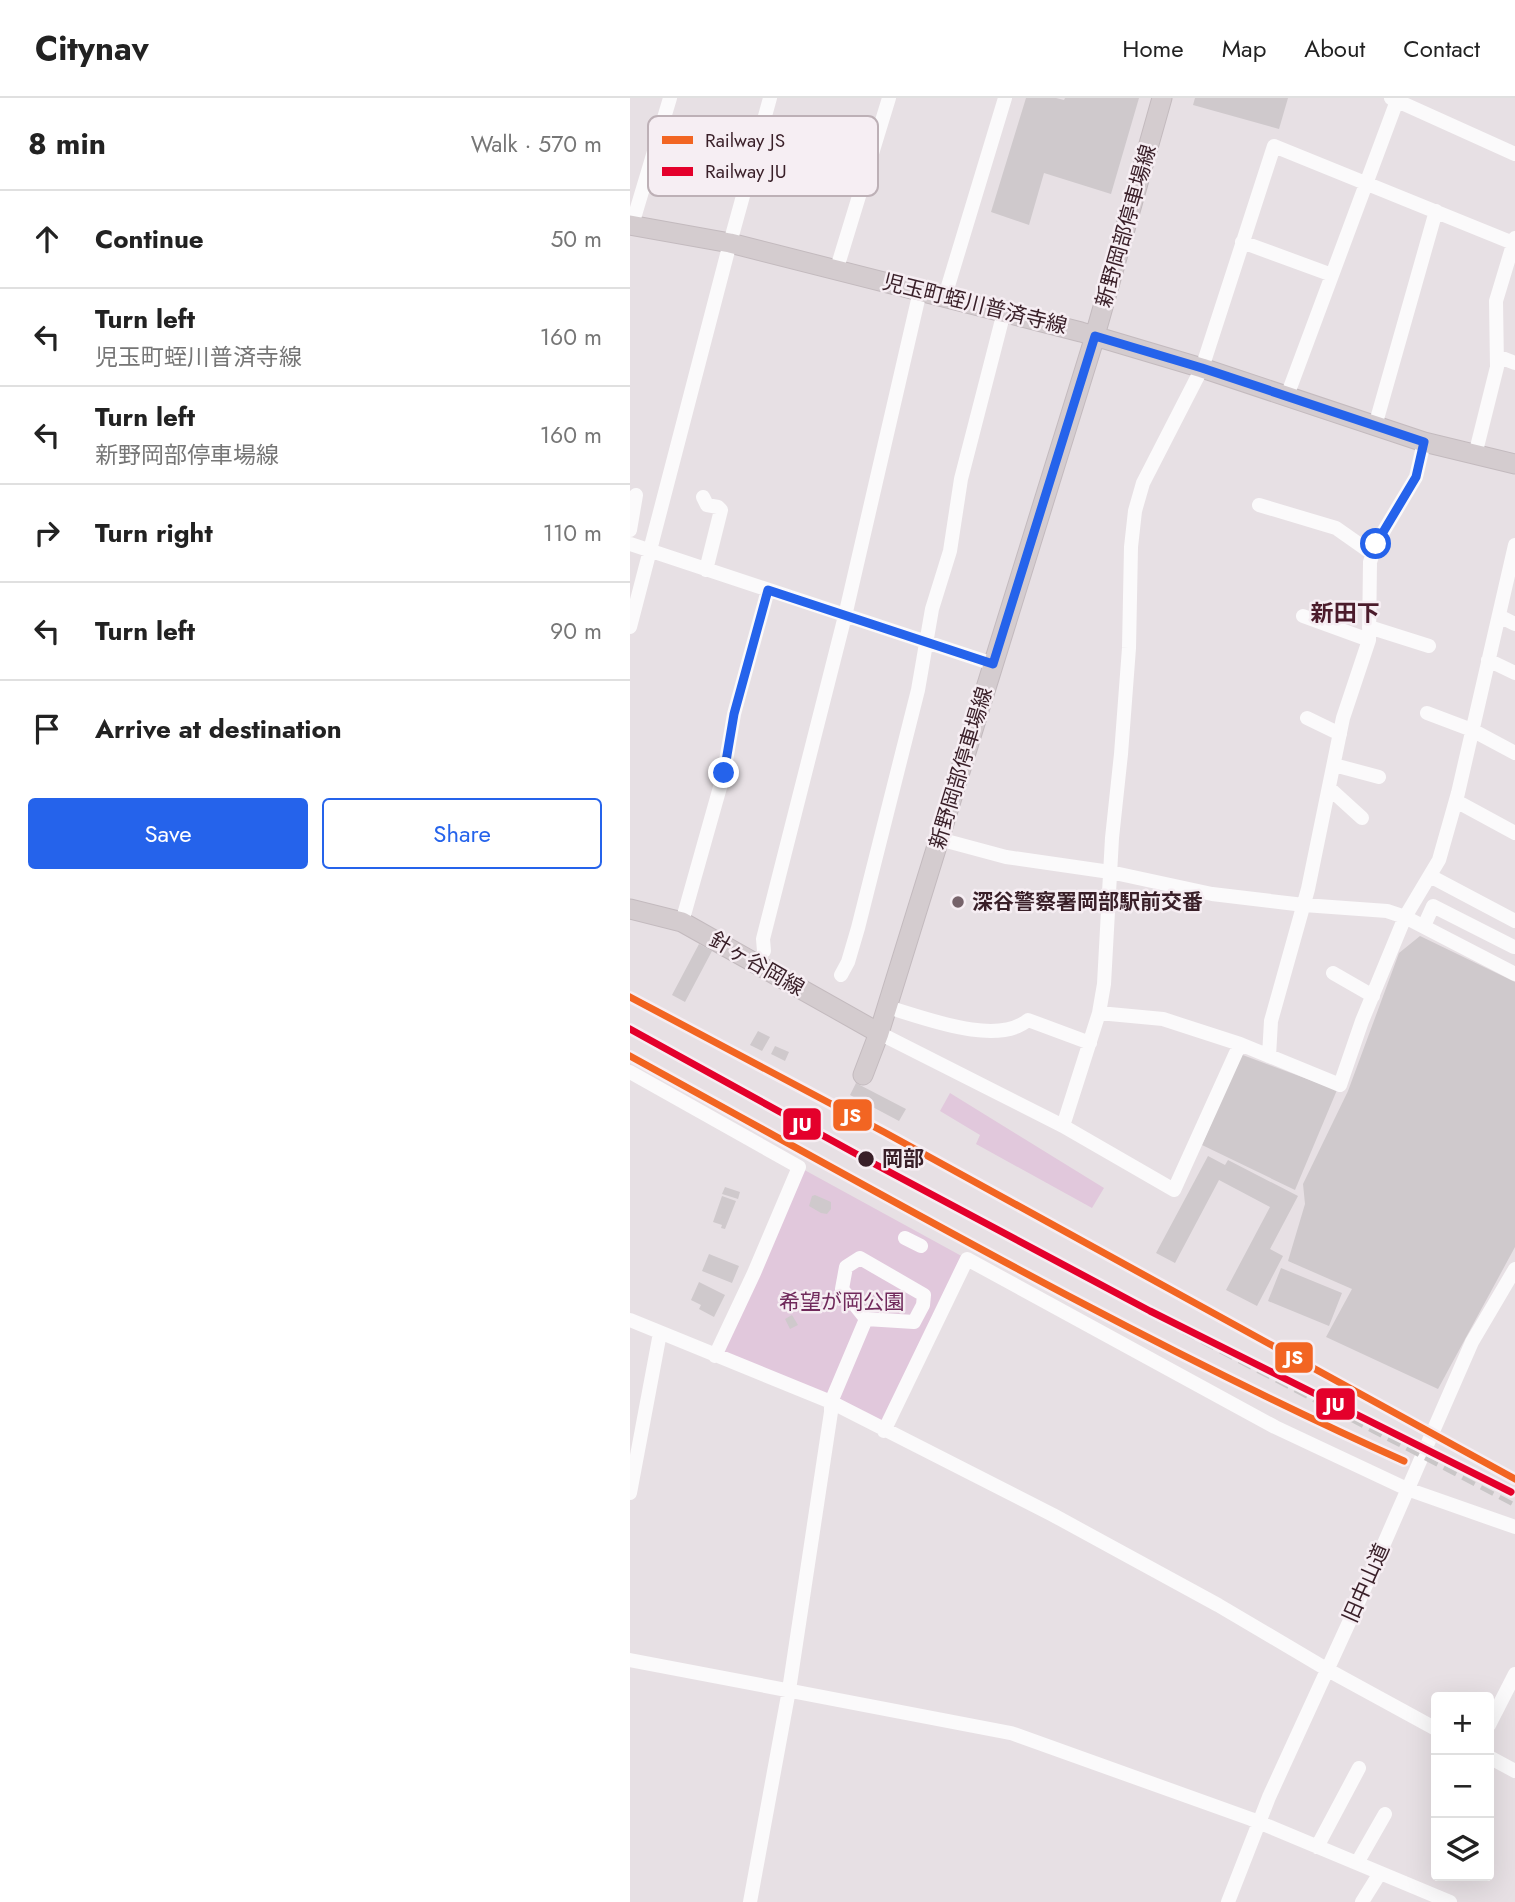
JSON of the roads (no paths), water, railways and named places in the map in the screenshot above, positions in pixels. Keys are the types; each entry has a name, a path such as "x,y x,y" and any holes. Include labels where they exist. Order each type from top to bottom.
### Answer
{"main road":[{"name":"新野岡部停車場線","path":"863,1075 887,1007 1095,336 1162,98"},
{"name":"児玉町蛭川普済寺線","path":"631,225 730,243 837,268 1095,336 1202,368 1424,442 1515,464"},
{"name":"針ヶ谷岡線","path":"630,909 682,922 878,1033"}],"street":[{"path":"664,116 670,98"},
{"path":"765,116 770,98"},
{"path":"878,136 890,98"},
{"path":"945,296 1005,98"},
{"path":"1287,396 1395,99 1515,154"},
{"path":"1063,1126 1099,1013 1104,984 1110,872 1129,648 1130,547 1135,511 1143,482 1202,368 1274,146 1514,240 1511,265 1496,301 1497,367 1475,455"},
{"path":"631,225 648,170"},
{"path":"630,627 743,196"},
{"path":"837,268 859,196"},
{"path":"1376,426 1436,211"},
{"path":"1242,242 1332,275"},
{"path":"765,951 762,939 845,616 920,291"},
{"path":"841,975 848,962 865,902 918,690 932,609 950,551 961,479 1004,312"},
{"path":"1497,356 1515,363"},
{"path":"1269,1056 1271,1021 1304,905 1340,734 1369,633 1370,562 1376,544 1416,477 1424,442"},
{"path":"630,530 636,495"},
{"path":"704,497 707,505 722,510 706,570"},
{"path":"1259,505 1336,528 1373,554"},
{"path":"630,544 993,664"},
{"path":"1099,1013 1163,1019 1240,1044 1340,1085 1405,916 1439,860 1456,801 1514,555"},
{"path":"682,922 724,773 734,714 768,590"},
{"path":"1303,616 1429,646"},
{"path":"1499,616 1515,624"},
{"path":"1488,660 1515,673"},
{"path":"1427,713 1472,730 1515,753"},
{"path":"1307,718 1340,734"},
{"path":"1334,765 1378,777"},
{"path":"1329,788 1362,818"},
{"path":"1456,801 1515,833"},
{"path":"939,839 1006,857 1110,872 1212,894 1387,911 1405,916 1515,974"},
{"path":"1430,876 1515,921"},
{"path":"1424,926 1433,906 1514,947"},
{"path":"1333,973 1373,996"},
{"path":"887,1007 953,1026 978,1030 1019,1027 1028,1020 1090,1043"},
{"path":"878,1033 1063,1126 1174,1190 1240,1044"},
{"path":"630,1072 799,1167 715,1356"},
{"path":"905,1238 921,1246"},
{"path":"860,1258 924,1295 923,1305 914,1322 866,1319 842,1289 846,1267 860,1258"},
{"path":"884,1431 967,1259 1275,1427 1407,1489 1515,1527"},
{"name":"旧中山道","path":"1227,1902 1259,1823 1472,1342 1515,1269"},
{"path":"750,1902 789,1690 831,1402 866,1319"},
{"path":"630,1320 831,1402 1053,1515 1431,1726"},
{"path":"630,1493 660,1333"},
{"path":"630,1660 1011,1733 1259,1823 1450,1902"},
{"path":"1494,1715 1515,1674"},
{"path":"1494,1760 1515,1771"},
{"path":"1317,1847 1359,1768"},
{"path":"1357,1863 1385,1814"},
{"path":"1362,1902 1380,1873"}],"railway":[{"path":"630,1030 1147,1313 1515,1505"}],"rail line":[{"name":"JS","path":"630,997 884,1132 1515,1479"},
{"name":"JU","path":"630,1029 1150,1311 1511,1492"},
{"name":"JS","path":"630,1056 1109,1317 1404,1461"}],"place":[{"name":"深谷警察署岡部駅前交番","path":"958,902"},
{"name":"岡部","path":"866,1159"}],"district":[{"name":"新田下","path":"1345,613"}],"park label":[{"name":"希望が岡公園","path":"842,1302"}]}
